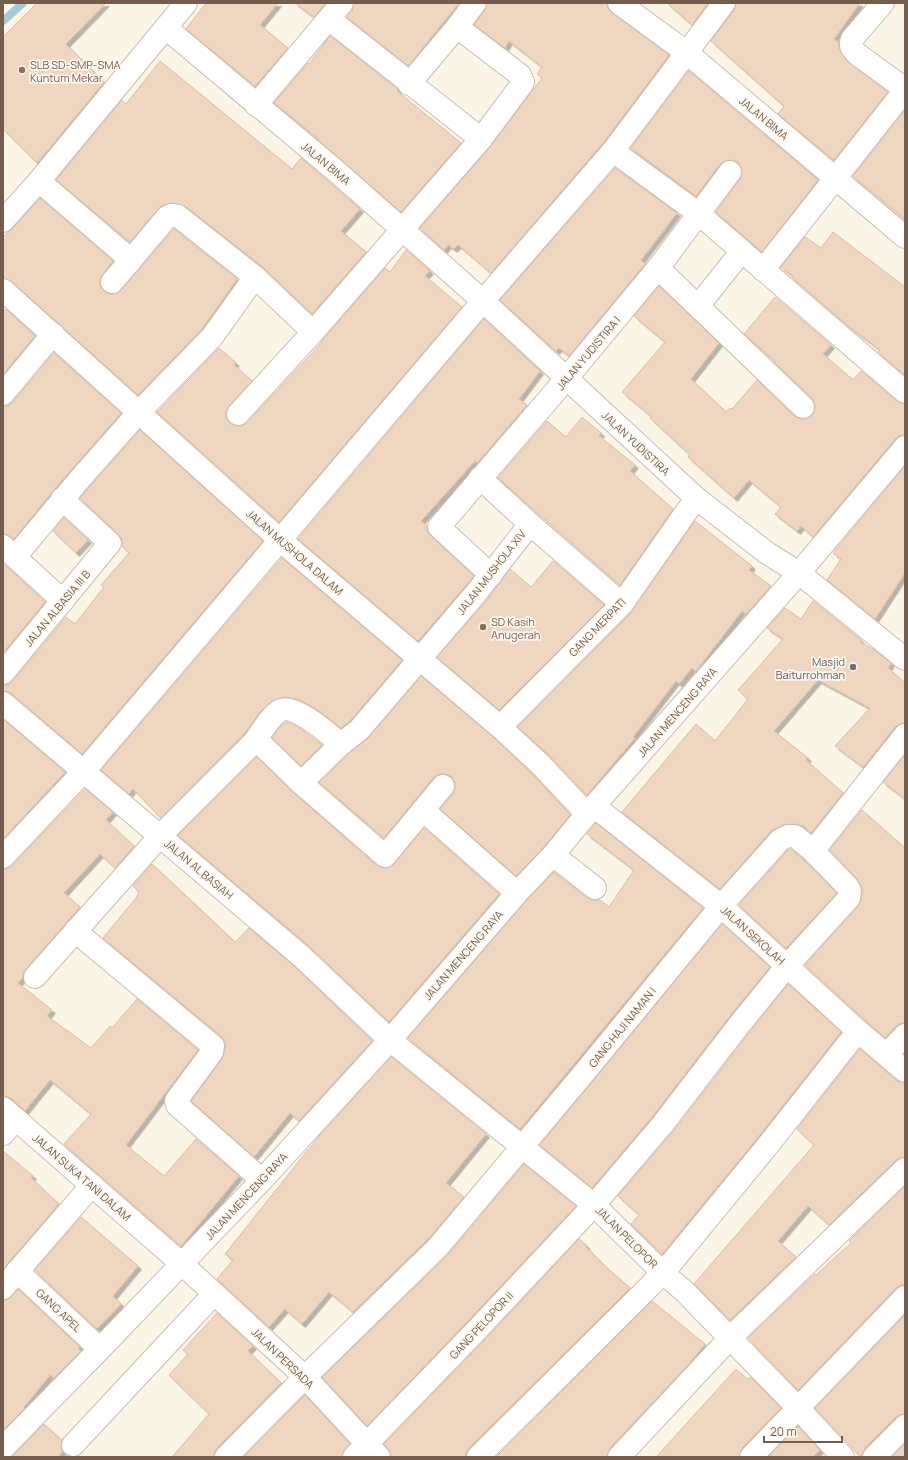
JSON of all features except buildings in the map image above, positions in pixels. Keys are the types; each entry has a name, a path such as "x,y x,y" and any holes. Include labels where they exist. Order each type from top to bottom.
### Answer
{"street":[{"path":"3,221 39,181 186,3"},
{"path":"410,84 475,3"},
{"name":"JALAN BIMA","path":"619,3 686,52 905,237"},
{"path":"3,857 84,771 482,301 613,151 724,3"},
{"path":"763,270 905,89 857,54 850,44 852,39 883,3"},
{"path":"256,105 335,11 410,84 480,139"},
{"path":"238,414 313,332 402,230 480,139 523,82 520,75 456,27"},
{"name":"JALAN BIMA","path":"166,28 336,171 482,301"},
{"path":"613,151 698,214 905,392"},
{"name":"JALAN YUDISTIRA I","path":"491,574 439,527 566,379 658,268 730,172"},
{"path":"39,181 131,260"},
{"path":"112,282 168,218 171,215 176,215 255,277 313,332"},
{"path":"698,306 742,251"},
{"path":"658,268 803,407"},
{"path":"63,601 9,552 62,499 139,412 212,337 255,277"},
{"name":"JALAN MUSHOLA DALAM","path":"3,290 280,540 500,727 591,810"},
{"name":"JALAN YUDISTIRA","path":"482,301 696,498 767,553 800,573 905,659"},
{"path":"3,394 53,334"},
{"name":"JALAN MENCENG RAYA","path":"3,1448 262,1180 390,1040 517,892 553,855 800,573 905,447"},
{"path":"480,478 530,524"},
{"name":"GANG MERPATI","path":"500,727 622,604 696,498"},
{"name":"JALAN ALBASIA III B","path":"3,673 110,544 62,499"},
{"name":"JALAN MUSHOLA XIV","path":"301,783 341,744 359,730 491,574 530,524 622,604"},
{"name":"JALAN AL BASIAH","path":"3,703 301,956 390,1040"},
{"path":"35,977 160,836 255,741 269,721 278,712 282,709 297,711 319,726 341,744"},
{"path":"813,851 905,735"},
{"path":"255,741 263,746 301,783 385,856 443,786"},
{"path":"423,810 517,892"},
{"name":"JALAN SEKOLAH","path":"591,810 722,906 858,1031 905,1071"},
{"name":"GANG HAJI NAMAN I","path":"226,1457 305,1377 438,1247 722,906 783,837 795,836 813,851 847,886 850,891 850,895 849,898 787,966"},
{"path":"553,855 595,888"},
{"path":"76,931 213,1046 212,1052 176,1101 177,1105 262,1180"},
{"name":"GANG PELOPOR II","path":"367,1453 472,1335 594,1205 662,1125 739,1025 787,966"},
{"path":"478,1457 662,1273 769,1144 858,1031"},
{"path":"886,1055 905,1035"},
{"name":"JALAN PELOPOR","path":"390,1040 594,1205 662,1273 684,1291 798,1408 843,1457"},
{"name":"JALAN SUKA TANI DALAM","path":"7,1121 92,1185 182,1264"},
{"path":"619,1457 730,1338 905,1169"},
{"path":"3,1288 92,1185"},
{"name":"JALAN PERSADA","path":"182,1264 305,1377 367,1453"},
{"name":"GANG APEL","path":"17,1271 100,1349"},
{"path":"73,1445 214,1294"},
{"path":"751,1457 905,1297"},
{"path":"874,1457 905,1426"}],"waterway":[{"path":"3,21 23,3"}],"place":[{"name":"SLB SD-SMP-SMA Kuntum Mekar","path":"22,70"},
{"name":"SD Kasih Anugerah","path":"483,627"},
{"name":"Masjid Baiturrohman","path":"853,667"}]}
